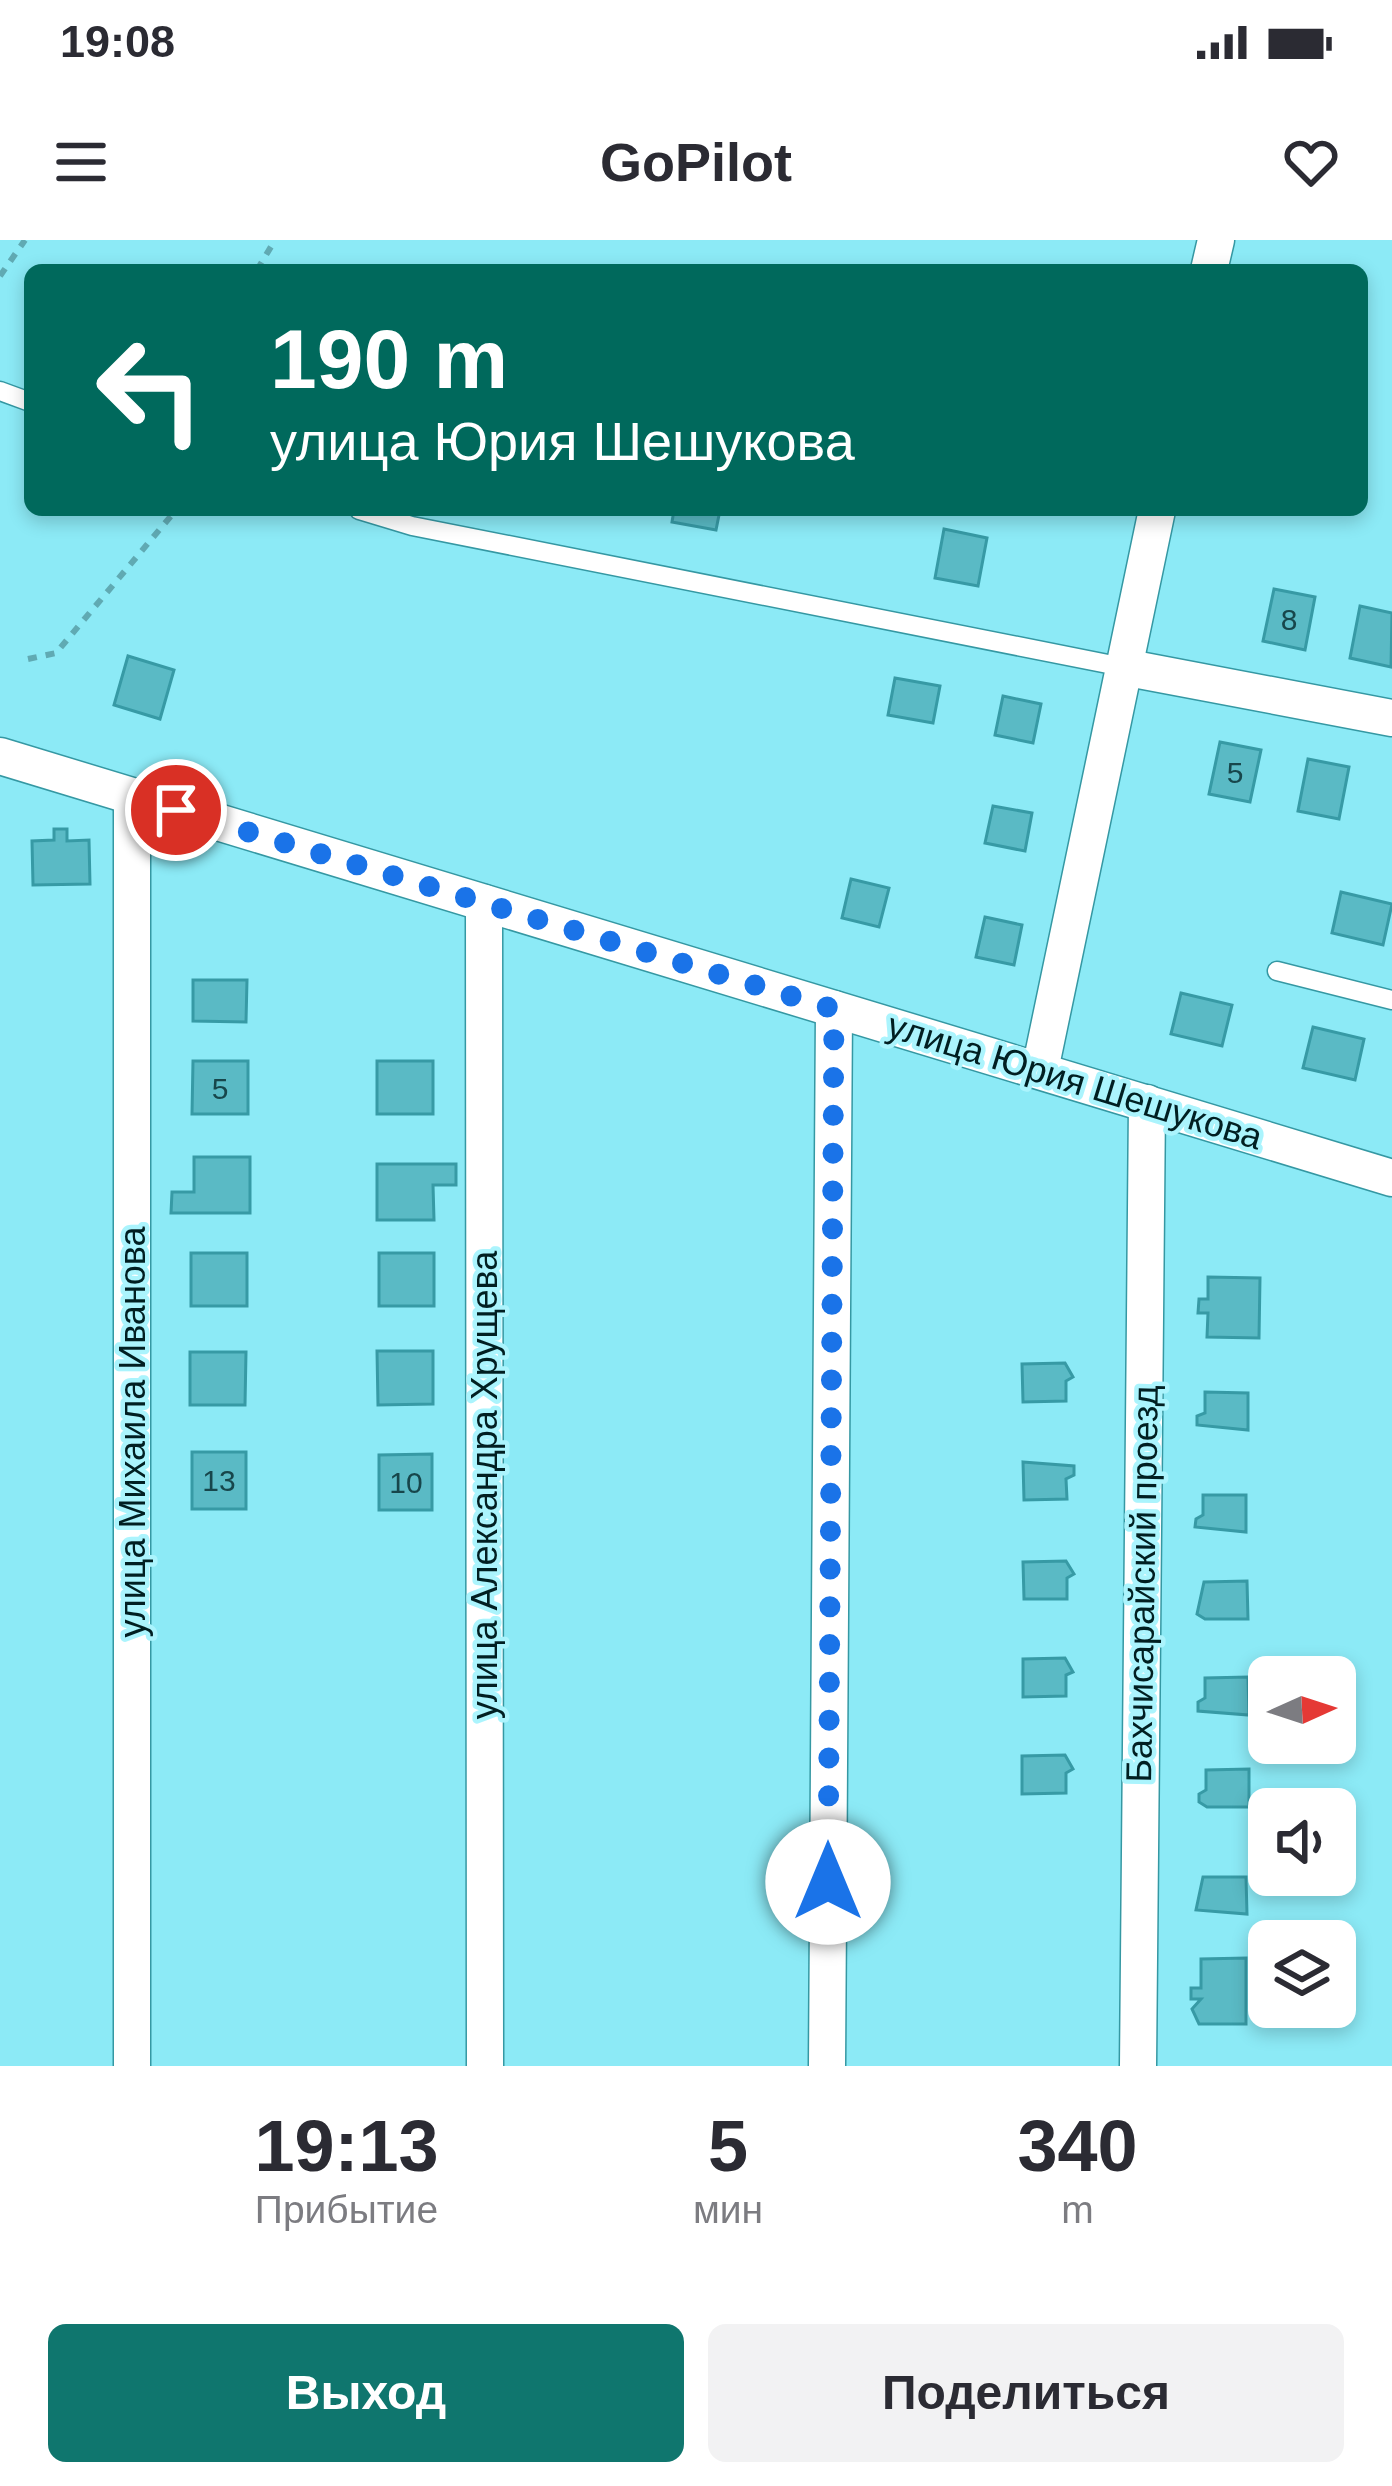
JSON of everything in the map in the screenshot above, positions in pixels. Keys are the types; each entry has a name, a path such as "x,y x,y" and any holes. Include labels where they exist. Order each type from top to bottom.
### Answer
{"street":[{"path":"1040,1070 1156,516"},
{"path":"1123,667 1392,718"},
{"name":"улица Юрия Шешукова","path":"0,756 1392,1178"},
{"name":"улица Михаила Иванова","path":"132,797 132,2066"},
{"name":"улица Александра Хрущева","path":"484,903 484,2066"},
{"path":"827,2066 834,1009"},
{"name":"Бахчисарайский проезд","path":"1138,2066 1147,1103"}],"lane":[{"path":"378,516 1123,667"},
{"path":"1277,970 1392,1000"}],"path":[{"path":"0,276 25,240"},
{"path":"28,659 56,653 171,516"}],"building":[{"path":"673,516 719,516 716,530 672,522"},
{"path":"944,529 987,538 978,586 935,578"},
{"path":"1274,589 1315,597 1305,650 1263,641"},
{"path":"1360,606 1392,613 1391,667 1350,658"},
{"path":"128,656 174,670 160,719 114,705"},
{"path":"895,678 940,686 933,723 888,715"},
{"path":"1003,696 1041,704 1033,743 995,735"},
{"path":"1220,742 1261,750 1250,802 1209,794"},
{"path":"1308,759 1349,767 1339,819 1298,811"},
{"path":"993,806 1032,813 1025,851 985,843"},
{"path":"54,829 67,829 67,841 89,840 90,884 33,885 32,841 54,840"},
{"path":"851,879 889,888 879,927 842,918"},
{"path":"1341,892 1392,904 1383,945 1332,933"},
{"path":"985,917 1022,925 1014,965 976,957"},
{"path":"193,980 247,980 246,1022 193,1021"},
{"path":"1181,993 1232,1005 1222,1046 1171,1034"},
{"path":"1313,1027 1364,1039 1355,1080 1303,1068"},
{"path":"193,1061 248,1061 248,1114 192,1114"},
{"path":"377,1061 433,1061 433,1114 377,1114"},
{"path":"194,1157 250,1157 250,1213 171,1213 172,1192 194,1192"},
{"path":"377,1164 456,1164 456,1185 433,1185 434,1220 377,1220"},
{"path":"191,1253 247,1253 247,1306 191,1306"},
{"path":"379,1253 434,1253 434,1306 379,1306"},
{"path":"1208,1277 1260,1278 1259,1338 1207,1337 1208,1313 1198,1313 1199,1299 1208,1299"},
{"path":"377,1351 433,1351 433,1404 378,1405"},
{"path":"190,1352 246,1352 245,1405 190,1405"},
{"path":"1065,1363 1073,1377 1066,1381 1066,1401 1023,1402 1022,1364"},
{"path":"1205,1392 1248,1393 1248,1430 1197,1425 1197,1416 1205,1413"},
{"path":"192,1452 246,1452 246,1509 192,1509"},
{"path":"432,1454 432,1510 379,1510 379,1455"},
{"path":"1023,1462 1074,1466 1074,1475 1066,1479 1067,1499 1024,1500"},
{"path":"1203,1495 1246,1495 1246,1532 1195,1527 1196,1519 1203,1515"},
{"path":"1066,1561 1074,1574 1067,1578 1067,1599 1024,1599 1023,1562"},
{"path":"1247,1581 1248,1619 1205,1619 1197,1614 1204,1582"},
{"path":"1065,1658 1073,1672 1066,1675 1066,1696 1023,1697 1023,1659"},
{"path":"1248,1677 1248,1715 1198,1711 1198,1702 1205,1698 1205,1678"},
{"path":"1065,1755 1073,1769 1066,1773 1066,1793 1022,1794 1022,1756"},
{"path":"1249,1769 1248,1807 1207,1807 1199,1802 1199,1794 1206,1790 1206,1770"},
{"path":"1203,1877 1246,1877 1247,1914 1196,1910"},
{"path":"1246,1958 1246,2024 1199,2024 1192,2009 1201,1999 1191,1999 1191,1988 1201,1988 1201,1959"}],"route":[{"path":"176,810 834,1009 828,1882"}]}
